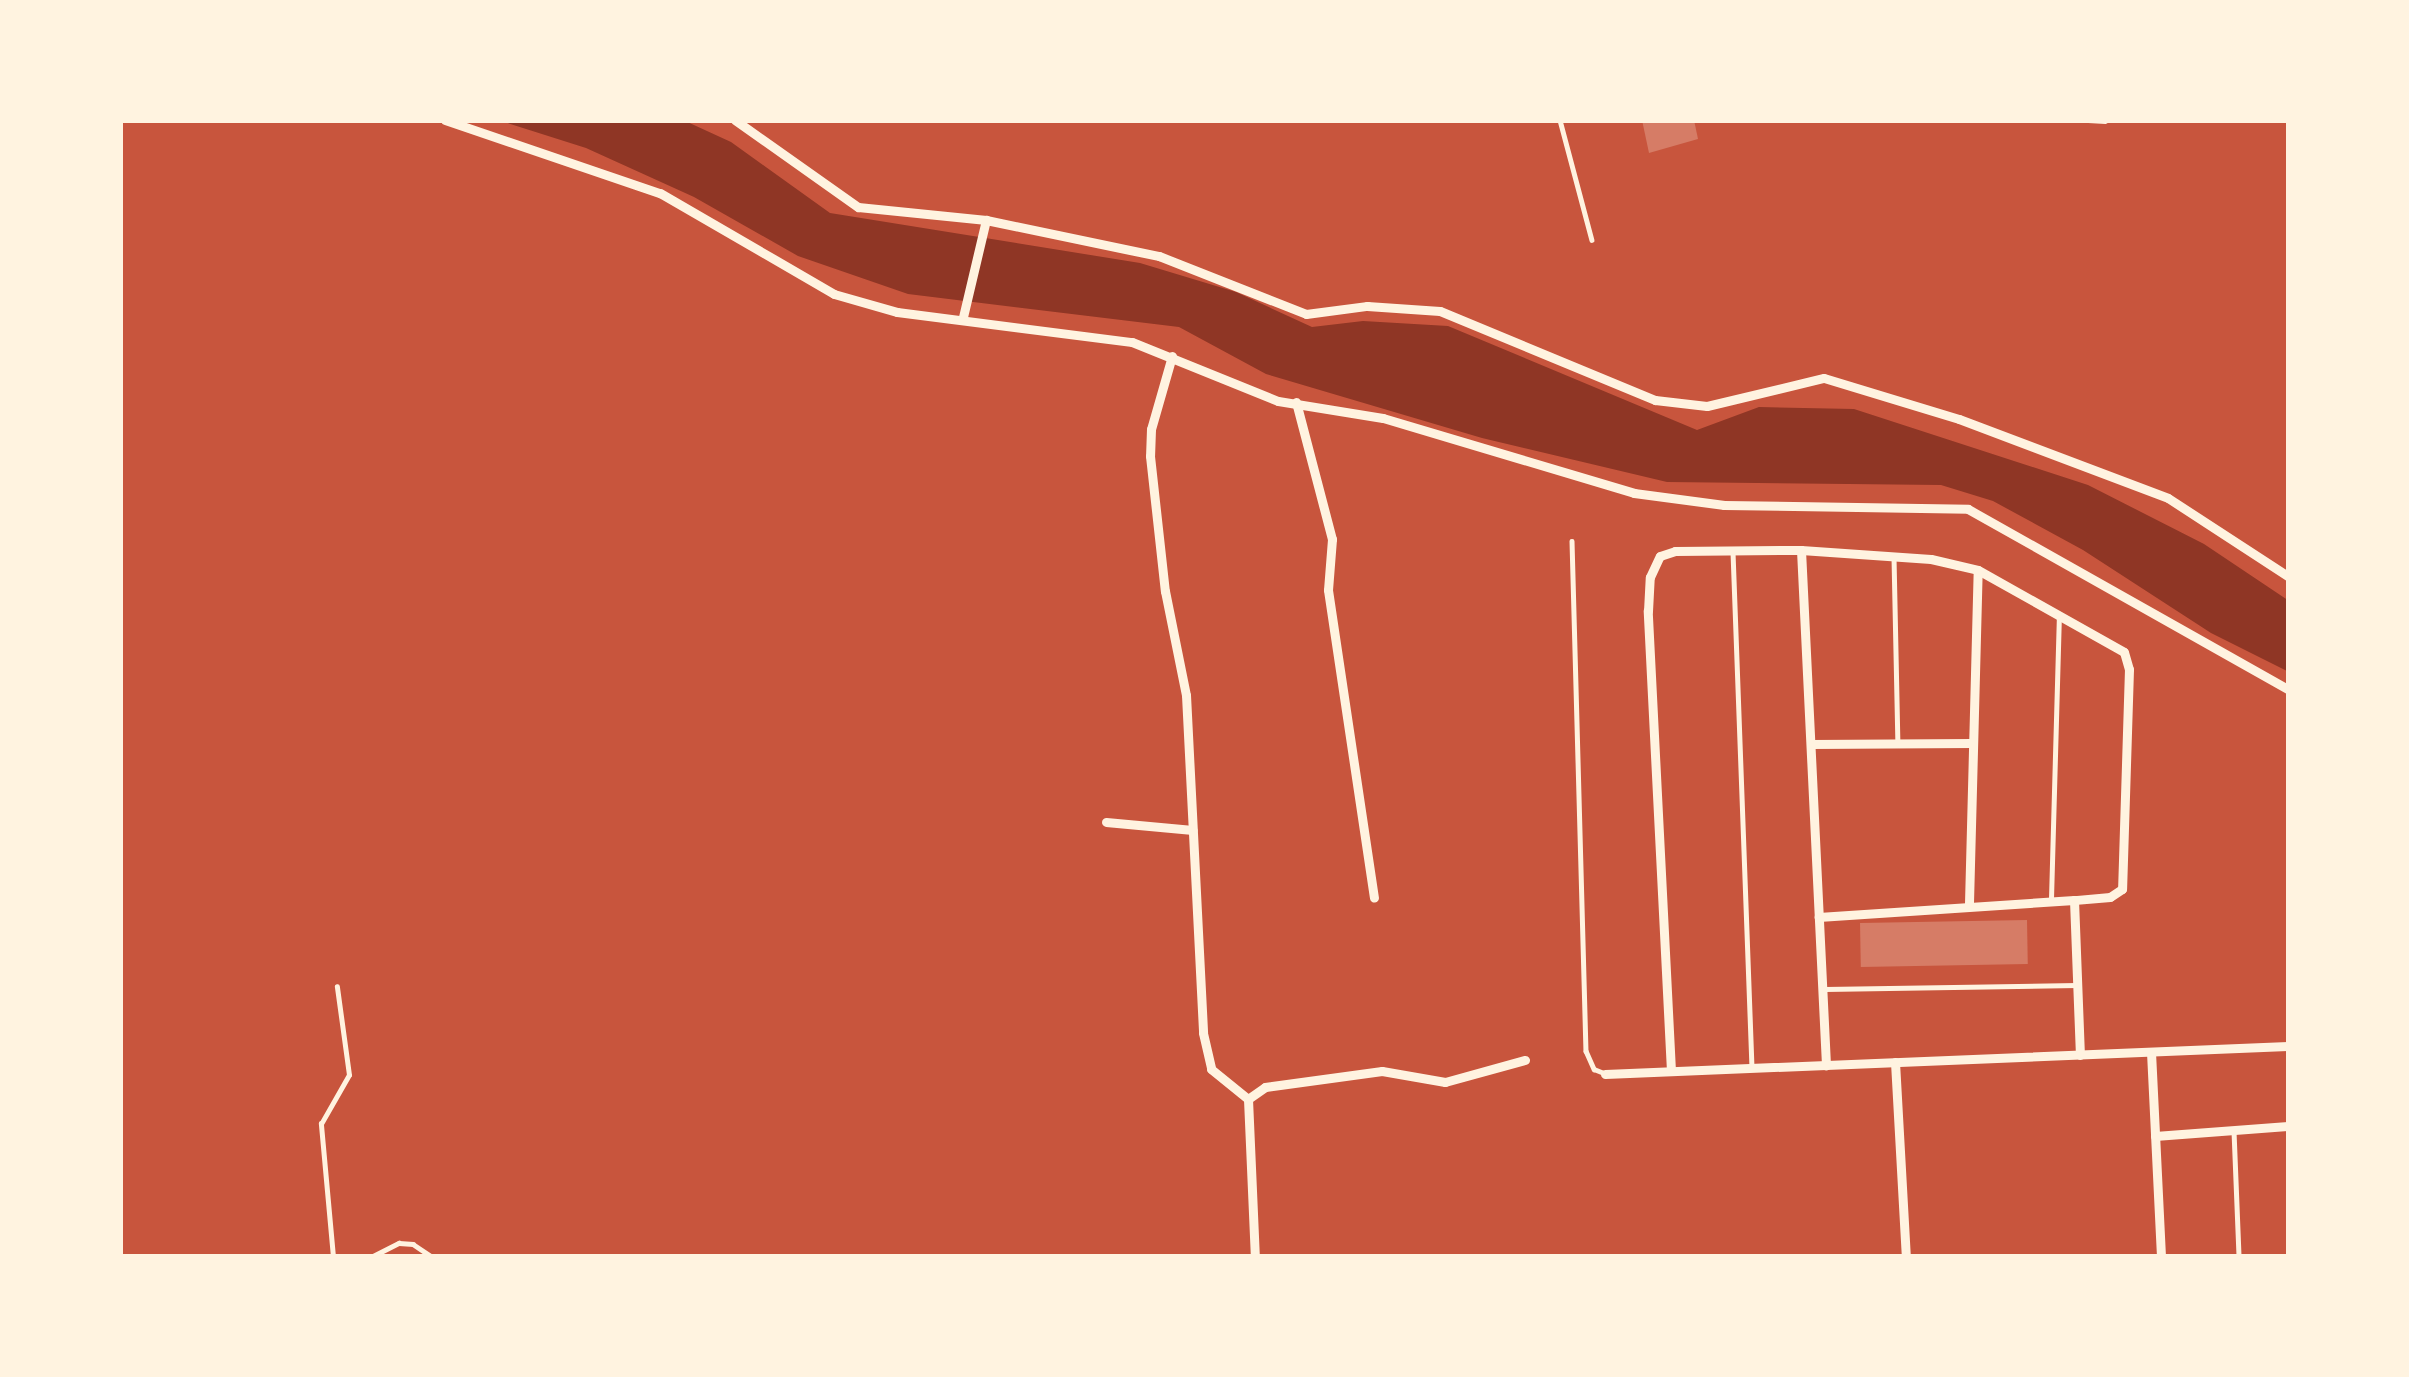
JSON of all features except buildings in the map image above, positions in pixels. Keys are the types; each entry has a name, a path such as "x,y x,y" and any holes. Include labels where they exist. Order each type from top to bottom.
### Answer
{"street":[{"path":"445,120 660,193 834,294 897,312 1113,338 1172,356 1250,392 1383,418 1593,483 1682,501 1968,509 2289,690"},
{"path":"735,120 858,207 986,220 1159,256 1306,314 1367,306 1440,311 1654,400 1684,406 1732,401 1823,378 1959,419 2168,498 2289,577"},
{"path":"963,317 986,220"},
{"path":"1172,356 1151,429 1150,456 1165,591 1186,694 1206,1056 1211,1069 1248,1099 1255,1257"},
{"path":"1296,402 1332,538 1328,590 1374,898"},
{"path":"1671,1071 1650,577 1660,556 1675,551 1801,550 1894,556 1978,570 2125,652 2126,872 2122,889 2110,897 1819,916"},
{"path":"1801,550 1826,1065"},
{"path":"1969,903 1978,570"},
{"path":"1811,744 1972,743"},
{"path":"1106,822 1193,830"},
{"path":"2074,900 2080,1055"},
{"path":"1606,1074 2289,1046"},
{"path":"2151,1052 2161,1257"},
{"path":"1248,1099 1265,1087 1382,1071 1445,1082 1525,1060"},
{"path":"1895,1062 1906,1257"},
{"path":"2155,1136 2289,1126"}],"lane":[{"path":"1560,120 1592,240"},
{"path":"2088,120 2105,122"},
{"path":"1572,542 1586,1052 1594,1069 1606,1074"},
{"path":"1733,550 1752,1068"},
{"path":"1894,556 1898,743"},
{"path":"2051,899 2060,615"},
{"path":"1822,989 2077,985"},
{"path":"333,1257 321,1124 349,1075 337,987"},
{"path":"2234,1130 2240,1257"},
{"path":"370,1257 399,1243 432,1257"}],"shaded area":[{"path":"498,120 683,120 731,142 830,213 1140,263 1236,292 1312,327 1363,321 1448,326 1697,430 1759,407 1854,409 2088,485 2204,544 2289,601 2289,672 2211,633 2083,550 1993,501 1941,485 1667,482 1482,438 1266,374 1179,327 908,294 798,256 694,197 586,148"}]}
